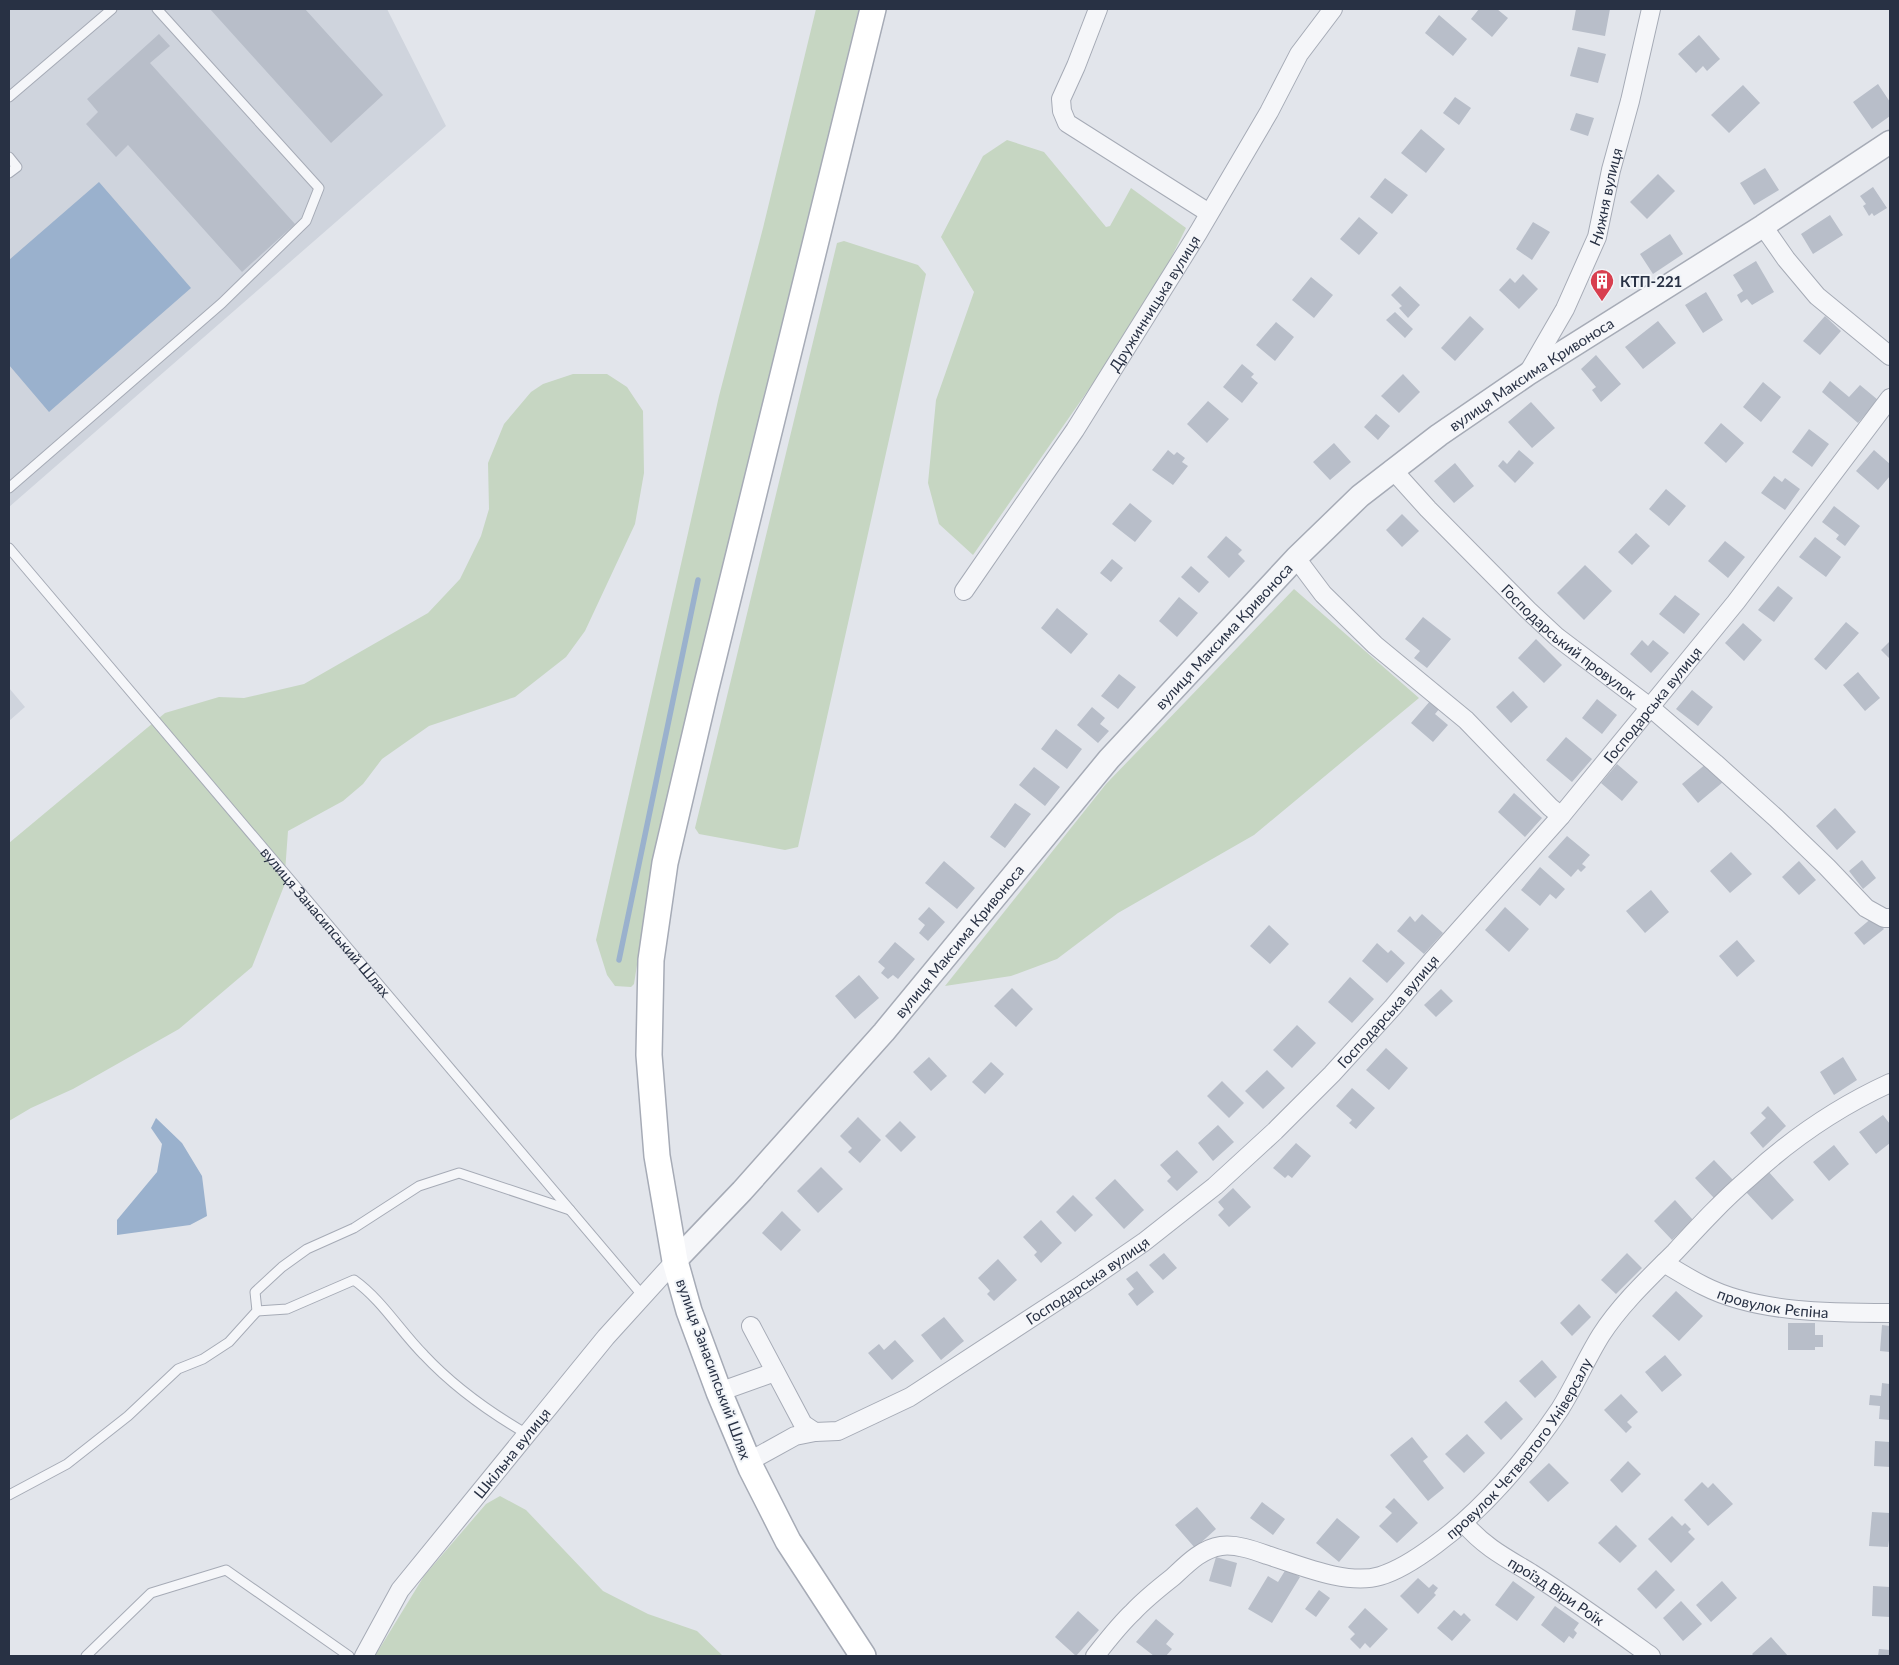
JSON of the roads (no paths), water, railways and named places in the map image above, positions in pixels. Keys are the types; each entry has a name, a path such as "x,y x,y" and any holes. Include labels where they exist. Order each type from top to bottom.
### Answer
{"main road":[{"name":"вулиця Занасипський Шлях","path":"863,1656 788,1542 748,1462 719,1392 689,1311 675,1261 657,1156 649,1054 651,960 665,863 705,692 873,9"}],"street":[{"path":"1098,9 1061,99 1062,111 1067,123 1209,213"},
{"name":"Дружинницька вулиця","path":"964,591 1075,430 1209,213 1269,112 1299,54 1333,9"},
{"name":"Нижня вулиця","path":"1528,374 1565,309 1597,238 1611,170 1630,101 1651,9"},
{"name":"вулиця Максима Кривоноса","path":"675,1261 742,1191 884,1032 1109,759 1296,558 1360,496 1439,434 1528,374 1763,226 1890,142"},
{"path":"1763,226 1786,259 1817,296 1890,356"},
{"name":"Господарська вулиця","path":"748,1462 795,1436 815,1432 838,1431 910,1397 1144,1242 1215,1186 1332,1074 1561,816 1651,708 1742,594 1890,398"},
{"name":"Господарський провулок","path":"1392,469 1428,509 1533,616 1557,637 1651,708 1776,818 1866,908 1884,918 1890,918"},
{"path":"1296,558 1323,594 1375,645 1466,720 1561,816"},
{"name":"провулок Четвертого Універсалу","path":"1095,1656 1133,1611 1193,1559 1207,1550 1223,1545 1246,1548 1332,1575 1359,1579 1378,1577 1396,1570 1423,1554 1464,1523 1535,1443 1560,1408 1601,1336 1616,1315 1664,1263 1750,1176 1831,1115 1890,1083"},
{"name":"Шкільна вулиця","path":"364,1656 400,1590 606,1337 675,1261"},
{"name":"провулок Рєпіна","path":"1664,1263 1705,1287 1732,1297 1773,1306 1814,1311 1890,1313"},
{"path":"751,1326 803,1424 815,1432"},
{"path":"719,1392 775,1372"},
{"name":"проїзд Віри Роїк","path":"1464,1523 1475,1536 1499,1555 1531,1573 1651,1656"}],"lane":[{"path":"9,97 112,9"},
{"path":"9,488 222,303 306,221 319,188 157,9"},
{"path":"9,157 17,167 9,173"},
{"name":"вулиця Занасипський Шлях","path":"9,548 643,1296"},
{"path":"257,1312 255,1292 282,1267 307,1249 354,1228 419,1186 459,1173 570,1210"},
{"path":"9,1495 67,1464 128,1416 178,1369 203,1359 229,1342 257,1312 287,1309 354,1280 368,1290 424,1355 452,1382 490,1413 527,1434"},
{"path":"86,1656 151,1593 226,1570 349,1656"}],"water":[{"path":"99,182 191,288 49,412 9,365 9,260"},
{"path":"156,1118 182,1143 202,1176 207,1216 190,1225 117,1235 117,1220 157,1172 162,1144 151,1128"}],"waterway":[{"path":"619,960 698,580"}],"place":[{"name":"КТП-221","path":"1602,302"}]}
